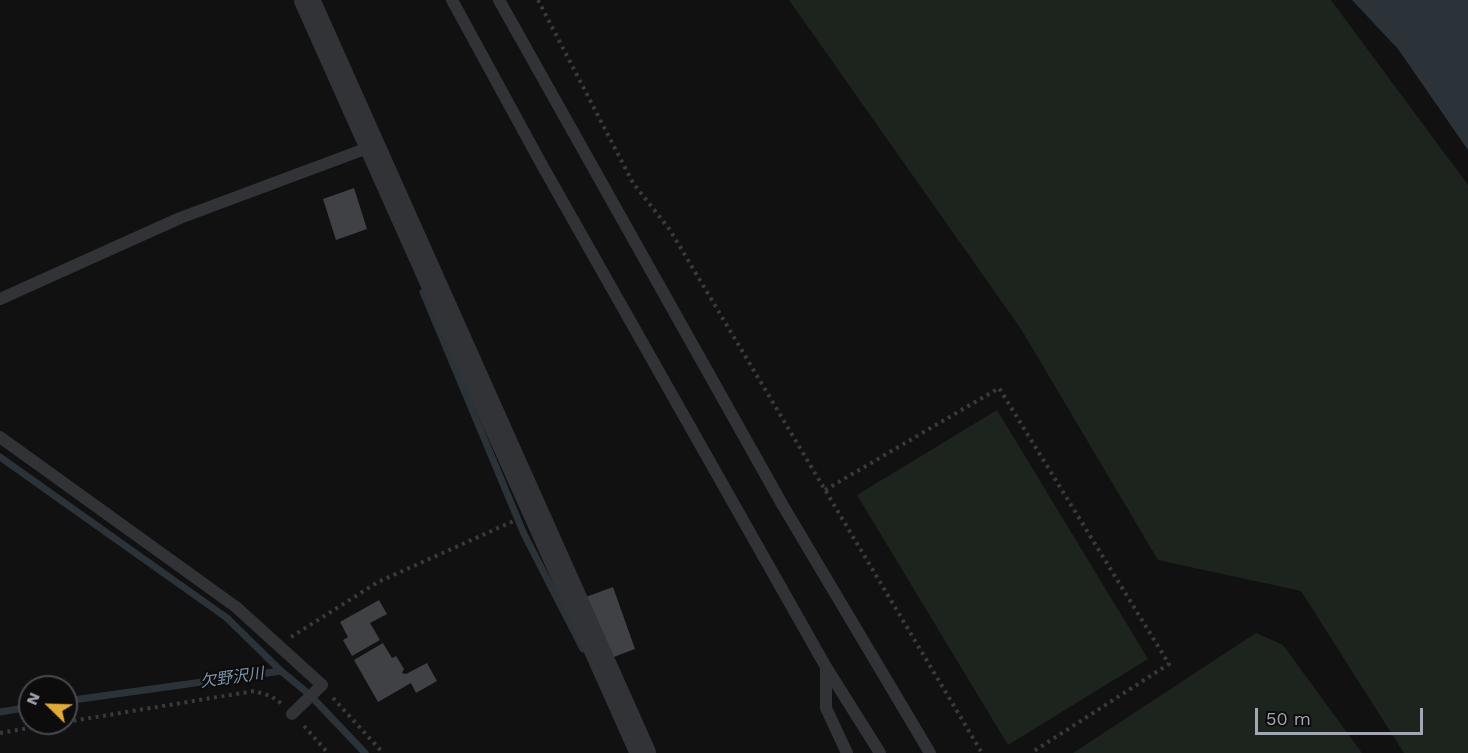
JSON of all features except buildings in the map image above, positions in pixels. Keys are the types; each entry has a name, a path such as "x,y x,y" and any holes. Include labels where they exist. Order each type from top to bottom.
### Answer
{"street":[{"path":"307,0 643,753"}],"lane":[{"path":"452,0 547,175 826,667 880,753"},
{"path":"499,0 782,504 930,753"},
{"path":"0,299 180,218 373,146"},
{"path":"0,437 236,607 278,645 322,686 296,710"},
{"path":"826,667 826,708 847,753"}],"path":[{"path":"538,0 633,183 670,230 982,753"},
{"path":"825,490 999,388 1168,664 1031,753"},
{"path":"278,645 378,582 536,511"},
{"path":"322,686 382,753"},
{"path":"78,720 254,691 271,696 296,710 328,753"},
{"path":"0,733 18,730"}],"shaded area":[{"path":"789,0 1331,0 1468,185 1468,753 1404,753 1301,591 1158,560 1021,329"},
{"path":"1352,0 1468,0 1468,150 1398,49"},
{"path":"997,410 1148,659 1008,745 857,495"},
{"path":"1256,633 1283,645 1362,753 1073,753"}],"waterway":[{"path":"423,292 524,534 583,649"},
{"path":"0,457 227,618 281,671"},
{"name":"欠野沢川","path":"78,699 281,671 309,694 365,753"},
{"name":"欠野沢川","path":"0,712 18,709"}]}
